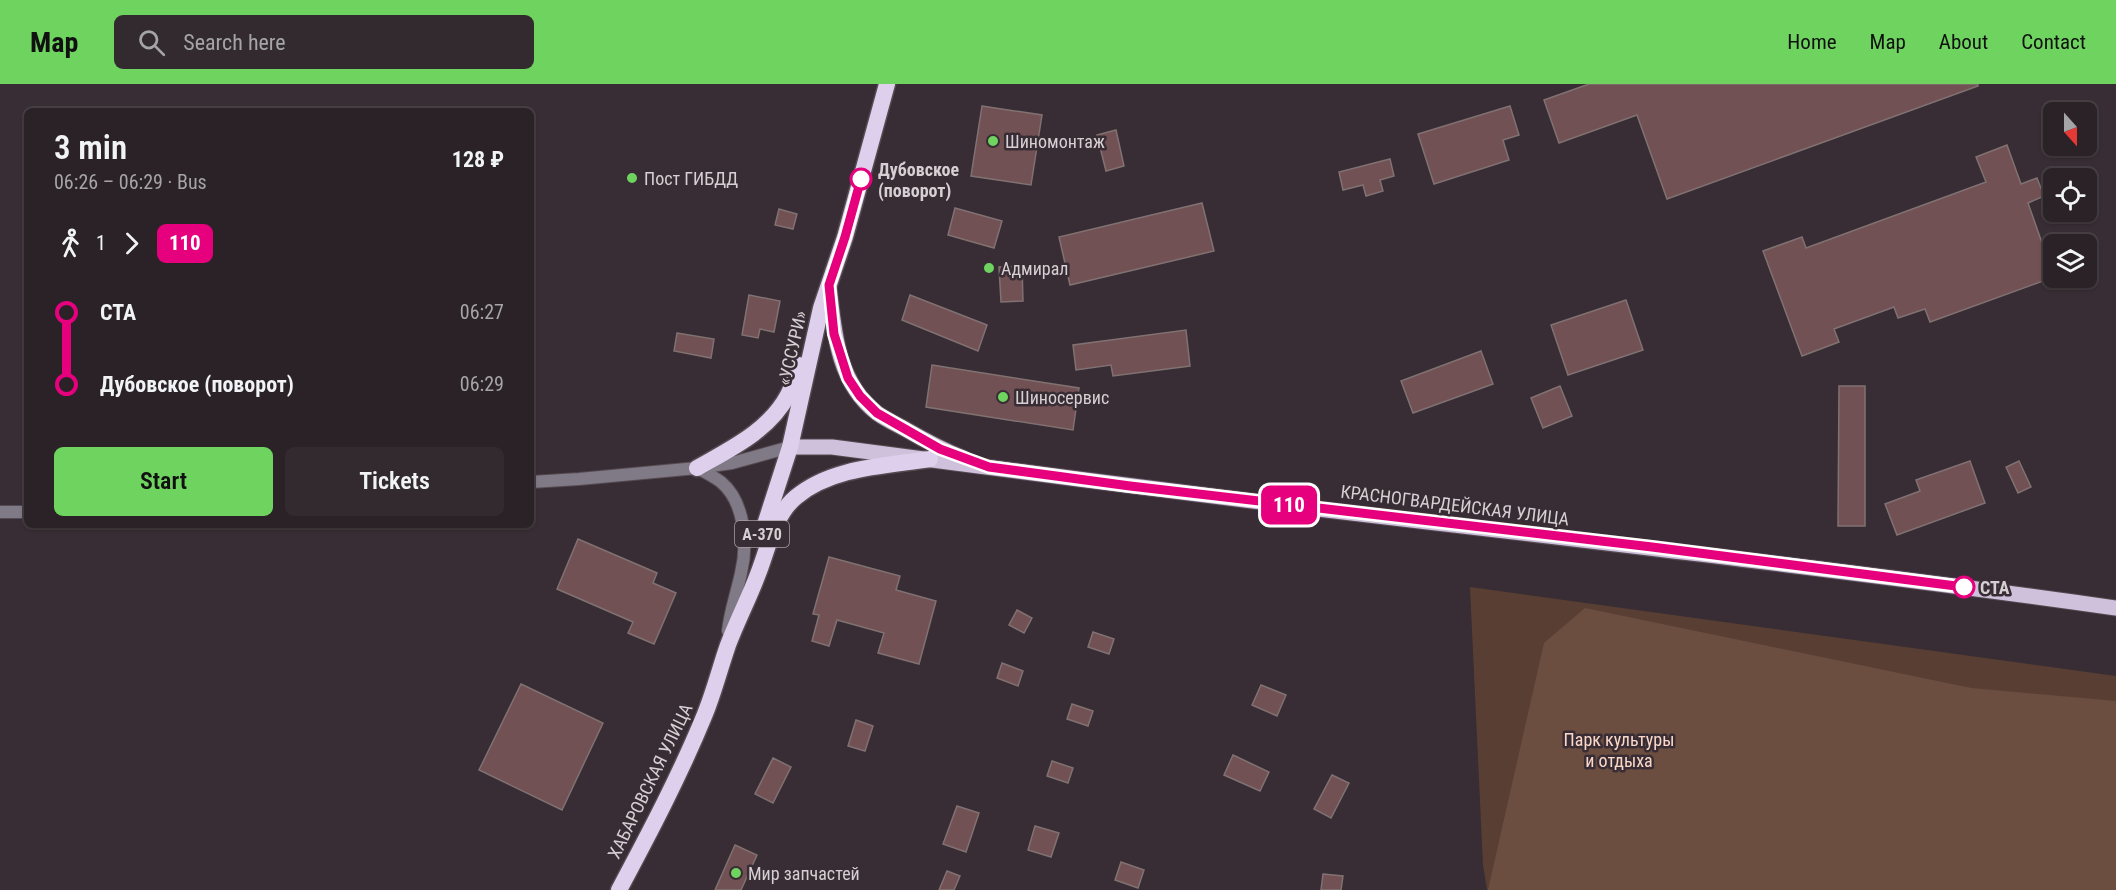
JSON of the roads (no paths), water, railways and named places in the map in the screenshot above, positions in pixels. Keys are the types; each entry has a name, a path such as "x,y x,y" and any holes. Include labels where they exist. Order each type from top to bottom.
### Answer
{"highway":[{"name":"«УССУРИ»","path":"738,621 790,447 821,308 845,237 887,84"},
{"path":"697,468 732,448 768,423 779,409 792,386 821,308"},
{"path":"738,621 774,530 784,509 794,498 815,484 853,471 930,459"},
{"name":"ХАБАРОВСКАЯ УЛИЦА","path":"619,890 683,764 705,712 738,621"}],"main road":[{"path":"829,285 834,334 848,378 860,396 877,413 940,449 989,467"},
{"name":"КРАСНОГВАРДЕЙСКАЯ УЛИЦА","path":"790,447 832,447 1164,490 1687,551 2116,608"}],"street":[{"path":"534,482 697,468 732,463 790,447"},
{"path":"697,468 722,483 733,497 741,516 744,545 742,570 729,627 727,649"},
{"path":"0,512 24,512"}],"place":[{"name":"Шиномонтаж","path":"993,141"},
{"name":"Пост ГИБДД","path":"632,178"},
{"name":"Дубовское (поворот)","path":"861,179"},
{"name":"Адмирал","path":"989,268"},
{"name":"Шиносервис","path":"1003,397"},
{"name":"СТА","path":"1964,587"},
{"name":"Мир запчастей","path":"736,873"}],"park label":[{"name":"Парк культуры и отдыха","path":"1619,749"}]}
